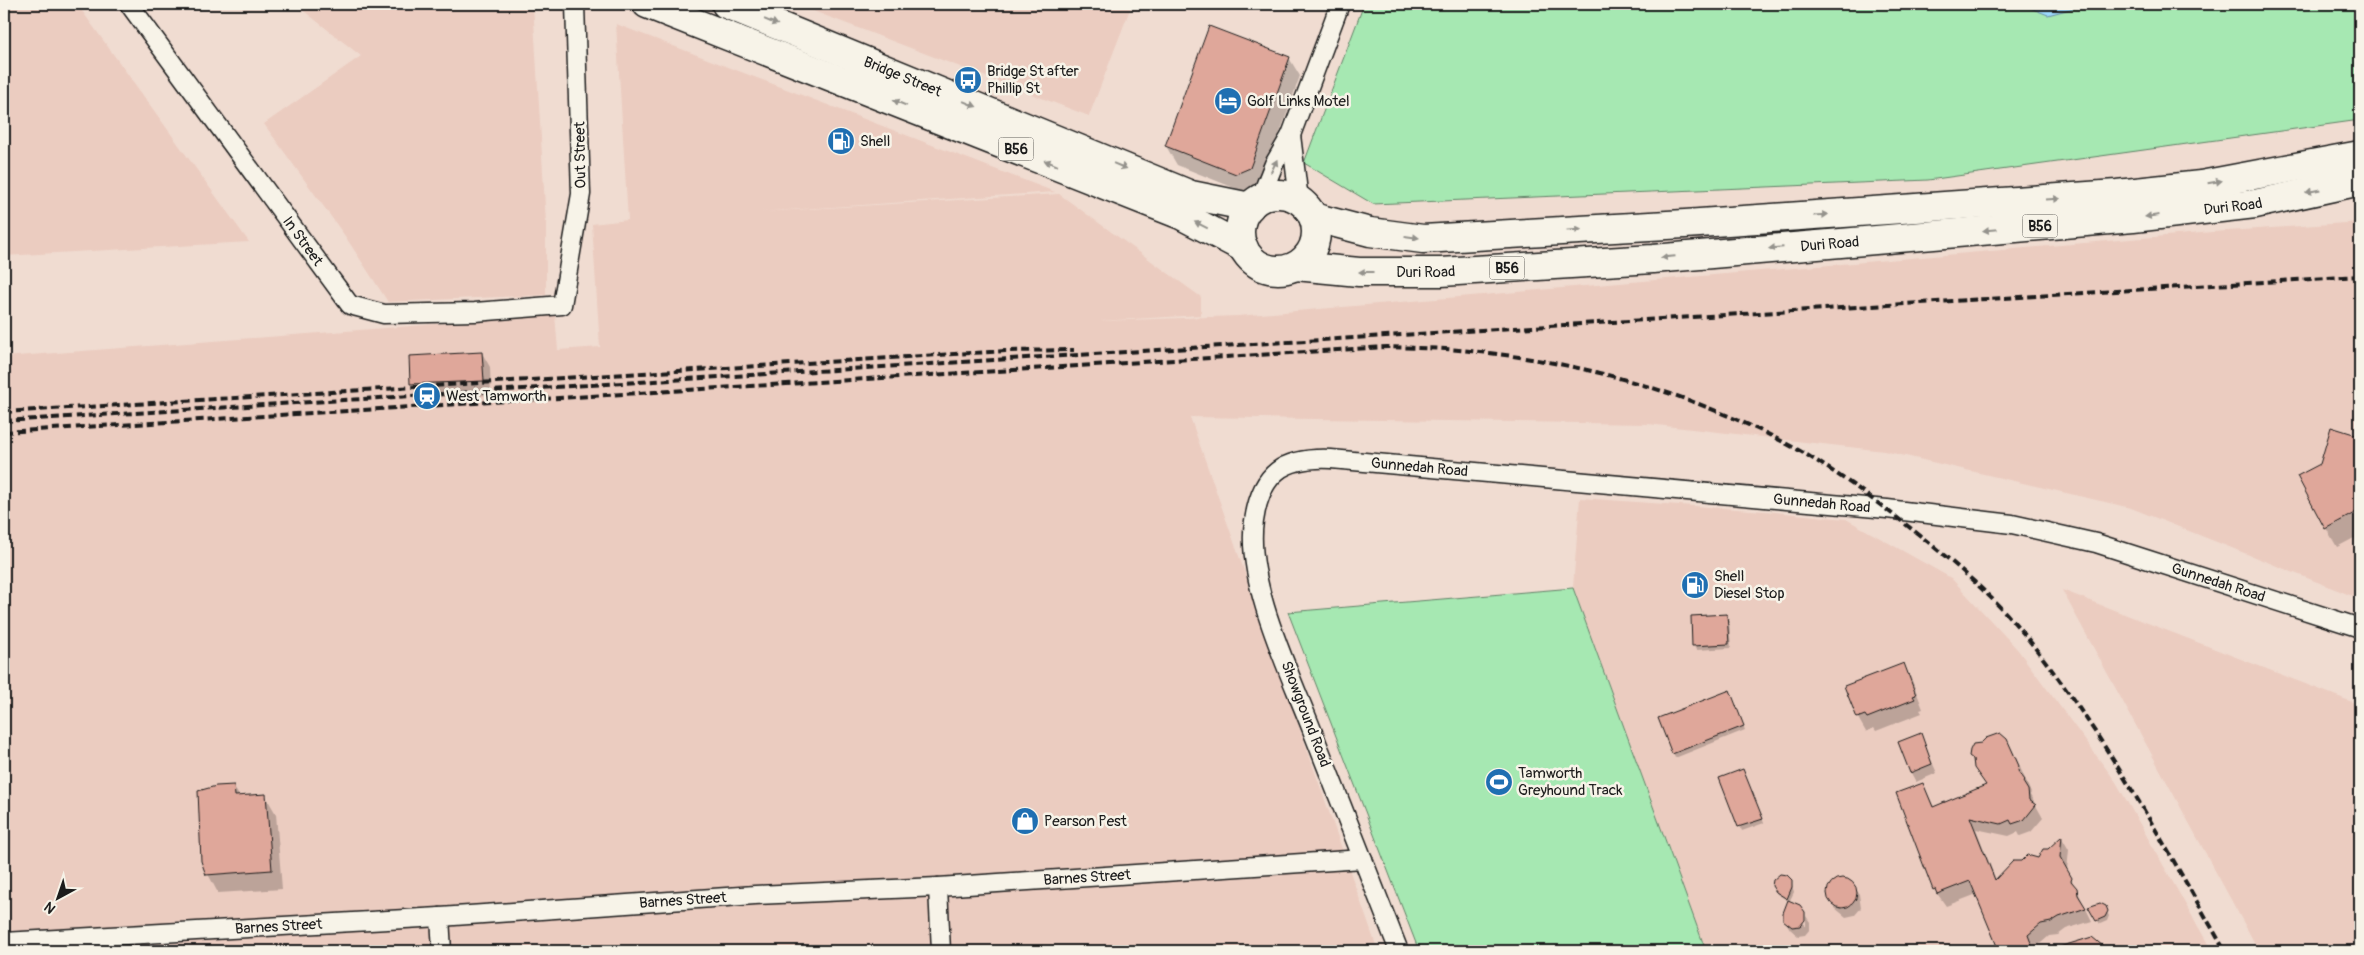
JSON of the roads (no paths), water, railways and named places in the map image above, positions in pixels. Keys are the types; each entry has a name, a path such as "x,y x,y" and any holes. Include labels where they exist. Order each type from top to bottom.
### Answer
{"main road":[{"name":"Bridge Street","path":"647,4 1181,215 1244,248"},
{"name":"Bridge Street","path":"710,4 718,17 730,26 785,57"},
{"name":"Bridge Street","path":"726,4 1191,195 1255,203"},
{"name":"Duri Road","path":"1306,209 1370,232 1423,239 2117,194 2201,185 2360,155"},
{"name":"Duri Road","path":"1296,266 1359,272 1440,272 1653,259 2133,218 2255,204 2360,181"},
{"name":"B56","path":"1255,203 1280,194 1306,209"},
{"path":"1244,248 1241,227 1255,203"},
{"path":"1296,266 1306,259 1314,244 1316,228 1306,209"},
{"name":"B56","path":"1244,248 1251,258 1267,268 1285,270 1296,266"}],"street":[{"name":"In Street","path":"129,4 350,305 384,314 475,312 562,305"},
{"name":"Out Street","path":"562,305 581,194 575,4"},
{"path":"1255,203 1291,135 1340,4"},
{"path":"1291,135 1306,209"},
{"name":"Gunnedah Road","path":"1274,473 1290,462 1310,458 1331,458 1877,508 2012,524 2096,543 2360,628"},
{"name":"Showground Road","path":"1274,473 1264,487 1257,503 1254,523 1256,570 1274,632 1399,951"},
{"name":"Barnes Street","path":"4,942 440,917 755,895 938,887 1363,859"},
{"path":"938,887 941,951"},
{"path":"440,917 442,951"}],"water":[{"path":"2020,4 2089,4 2048,15"}],"railway":[{"path":"4,421 2360,276"},
{"path":"4,432 1387,347 1450,349 1556,363 1640,384 1722,413 1762,431 1800,451 1844,479 1886,509 1961,569 2019,628 2085,717 2134,794 2225,951"},
{"path":"4,412 1005,351 1074,350"}],"place":[{"name":"Bridge St after Phillip St","path":"968,80"},
{"name":"Golf Links Motel","path":"1228,101"},
{"name":"Shell","path":"841,141"},
{"name":"West Tamworth","path":"427,396"},
{"name":"Shell Diesel Stop","path":"1695,585"},
{"name":"Tamworth Greyhound Track","path":"1499,782"},
{"name":"Pearson Pest","path":"1025,821"}]}
